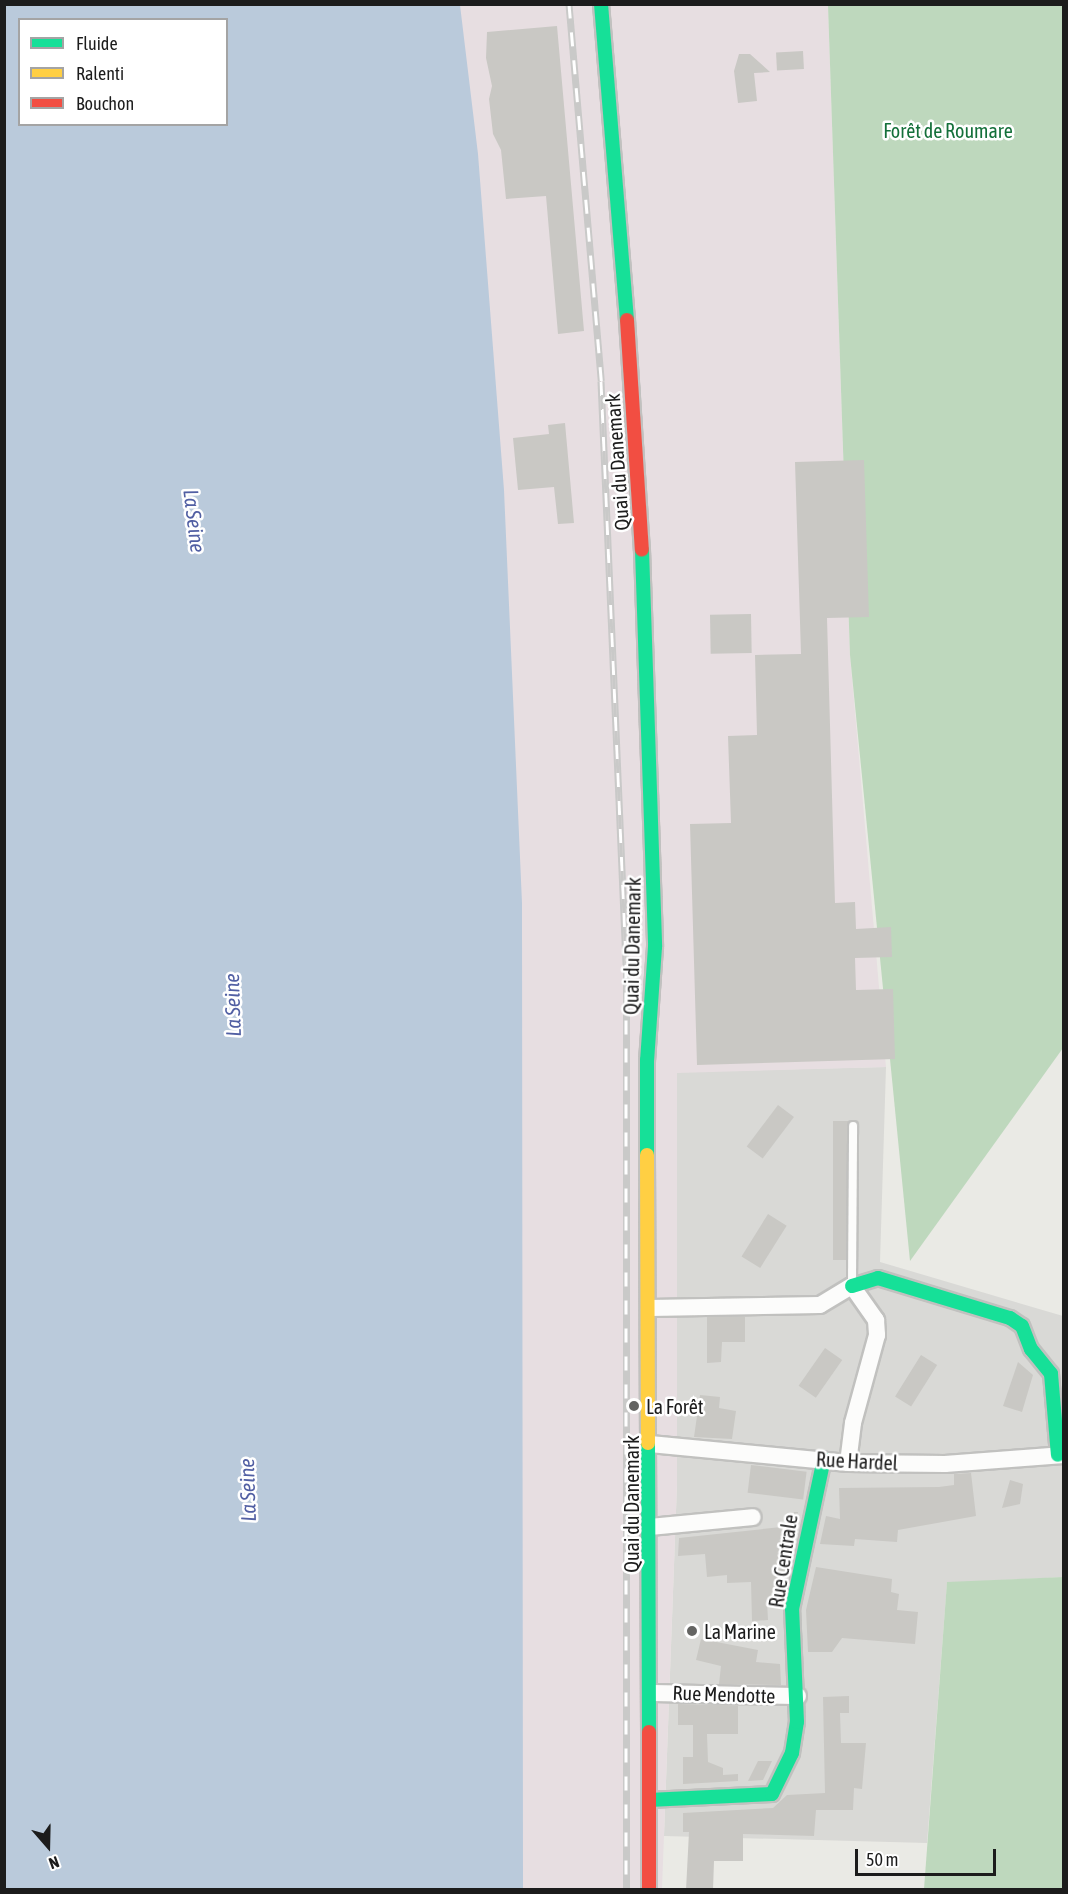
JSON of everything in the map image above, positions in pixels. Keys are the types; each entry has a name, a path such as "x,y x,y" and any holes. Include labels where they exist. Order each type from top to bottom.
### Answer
{"main road":[{"name":"Quai du Danemark","path":"601,4 617,159 646,605 655,947 647,1060 650,1308 649,1890"},
{"path":"852,1286 878,1278 1022,1326 1031,1349 1051,1374 1061,1455"},
{"name":"Rue Centrale","path":"648,1800 772,1794 792,1753 798,1696 792,1609 824,1460"}],"street":[{"path":"650,1308 820,1305 852,1286 876,1320 877,1335 853,1423 848,1463"},
{"name":"Rue Hardel","path":"650,1444 848,1463 945,1464 1061,1455"},
{"path":"650,1527 753,1517"},
{"name":"Rue Mendotte","path":"650,1693 798,1696"}],"lane":[{"path":"852,1286 853,1126"}],"shaded area":[{"path":"395,5 828,5 850,655 886,1067 677,1073 677,1484 662,1889 496,1889"},
{"path":"886,1067 880,1262 1063,1316 1063,1577 947,1583 927,1843 664,1836 677,1484 677,1072"}],"green space":[{"name":"Forêt de Roumare","path":"828,5 1063,5 1063,1048 910,1261 850,655"},
{"path":"1063,1577 1063,1889 924,1889 947,1582"}],"water":[{"name":"La Seine","path":"5,4 460,5 478,154 504,490 522,903 523,1889 5,1889"}],"building":[{"path":"557,26 584,331 558,334 546,196 506,199 501,150 493,134 489,99 492,86 486,58 487,32"},
{"path":"803,51 804,69 777,70 776,52"},
{"path":"739,54 750,54 770,72 754,73 757,101 738,103 734,71"},
{"path":"565,423 574,523 558,524 554,487 518,490 513,438 549,434 548,425"},
{"path":"864,460 869,617 827,618 835,903 855,902 856,929 891,927 892,957 855,958 856,990 893,989 895,1059 697,1065 690,824 731,823 728,736 757,735 755,655 801,654 795,462"},
{"path":"751,614 752,653 711,654 710,615"},
{"path":"778,1105 794,1117 763,1159 747,1147"},
{"path":"833,1121 848,1121 848,1260 833,1260"},
{"path":"768,1214 787,1226 760,1268 742,1256"},
{"path":"707,1317 745,1317 745,1342 722,1342 721,1362 707,1363"},
{"path":"825,1348 842,1360 816,1398 799,1386"},
{"path":"921,1355 937,1365 911,1407 895,1397"},
{"path":"1018,1362 1033,1375 1022,1412 1003,1406"},
{"path":"700,1395 720,1397 719,1408 736,1411 732,1439 694,1437"},
{"path":"751,1465 807,1472 803,1500 748,1493"},
{"path":"971,1473 976,1516 898,1530 897,1542 855,1539 854,1546 820,1544 826,1516 840,1519 839,1488 939,1487 954,1485 954,1474"},
{"path":"1010,1480 1023,1484 1020,1504 1002,1508"},
{"path":"794,1512 798,1512 792,1541 781,1540 779,1561 787,1562 779,1602 767,1602 768,1620 752,1621 751,1582 727,1583 727,1575 707,1577 705,1554 678,1556 679,1538 791,1526"},
{"path":"816,1567 892,1579 891,1592 899,1594 897,1610 918,1612 915,1644 842,1638 832,1652 808,1652 806,1610"},
{"path":"701,1639 758,1650 756,1662 780,1664 781,1685 719,1684 721,1666 696,1660"},
{"path":"849,1696 849,1713 840,1713 841,1743 866,1743 862,1789 854,1788 853,1810 816,1810 814,1836 743,1834 743,1861 714,1861 713,1890 686,1890 689,1832 683,1832 683,1813 773,1808 787,1795 825,1793 823,1697"},
{"path":"678,1704 782,1706 738,1706 738,1734 707,1734 708,1762 723,1768 723,1775 738,1774 738,1781 683,1784 683,1757 693,1757 693,1725 678,1725"},
{"path":"758,1761 772,1761 763,1780 748,1781"}],"railway":[{"path":"569,4 601,381 626,964 626,1890"}],"traffic: fast":[{"path":"601,4 627,320"},
{"path":"642,550 655,947 647,1060 647,1155"},
{"path":"852,1286 878,1278 1010,1318 1022,1326 1031,1349 1051,1374 1058,1455"},
{"path":"648,1443 649,1732"},
{"path":"649,1800 772,1794 792,1753 797,1722 792,1609 824,1459"}],"traffic: slow":[{"path":"647,1155 648,1443"}],"traffic: jam":[{"path":"627,320 642,550"},
{"path":"649,1732 649,1890"}],"place":[{"name":"La Forêt","path":"634,1406"},
{"name":"La Marine","path":"692,1631"}]}
